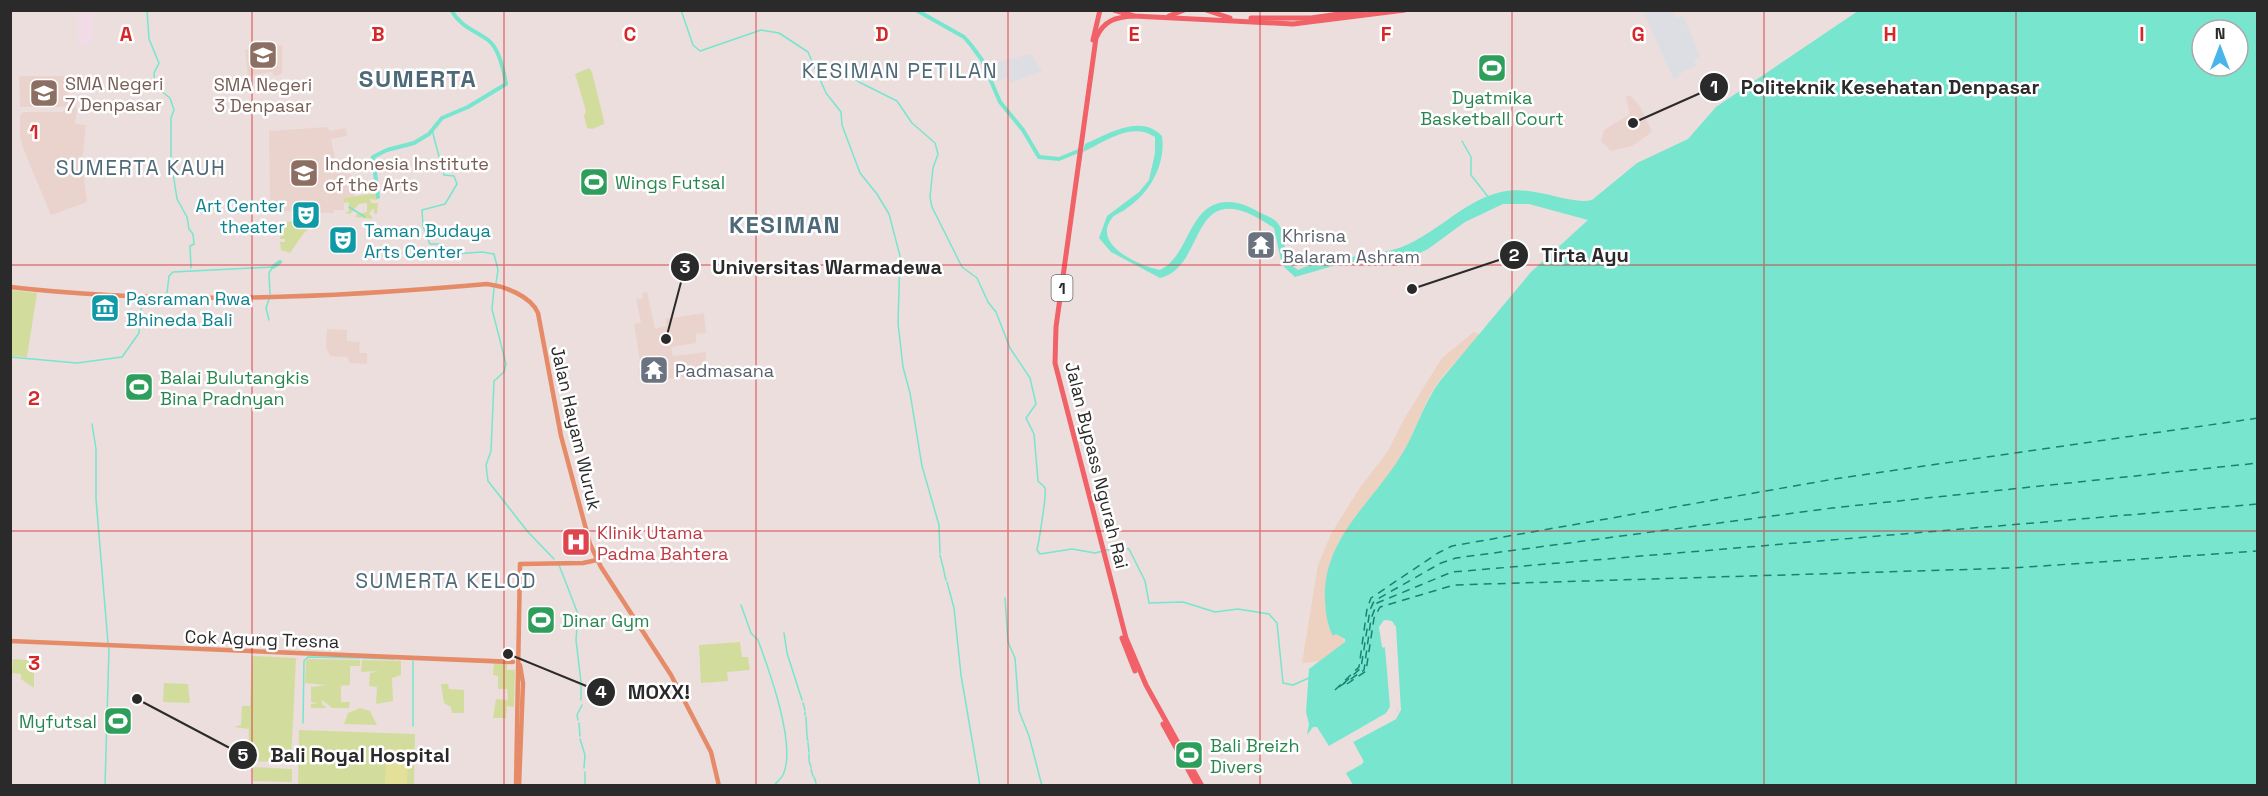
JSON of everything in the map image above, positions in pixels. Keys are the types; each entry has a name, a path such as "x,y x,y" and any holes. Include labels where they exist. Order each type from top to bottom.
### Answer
{"highway":[{"name":"Jalan Bypass Ngurah Rai","path":"1114,10 1134,16"},
{"path":"1154,17 1169,16 1184,10"},
{"path":"1206,10 1223,17 1321,22 1405,10"},
{"path":"1254,20 1325,17 1367,10"},
{"name":"Jalan Bypass Ngurah Rai","path":"1098,12 1052,342 1055,378 1130,660 1197,786"},
{"name":"Jalan Bypass Ngurah Rai","path":"1080,145 1098,34 1103,26 1113,20 1134,16 1254,20"},
{"name":"Jalan Bypass Ngurah Rai","path":"1103,562 1123,630 1137,667 1202,786"}],"main road":[{"name":"Jalan Hayam Wuruk","path":"10,287 98,296 269,297 397,293 495,285 531,304 540,329 565,456 587,535 597,560 671,675 711,752 719,786"},
{"path":"517,786 521,564 583,563 597,560"},
{"name":"Cok Agung Tresna","path":"10,641 513,662"},
{"path":"519,656 513,662 520,665"}],"shaded area":[{"path":"1643,11 1672,11 1676,18 1683,16 1700,56 1694,60 1696,66 1684,71 1674,80"},
{"path":"1858,11 2257,11 2257,785 1353,785 1346,773 1362,764 1363,760 1353,742 1396,719 1399,685 1396,627 1388,620 1379,627 1382,647 1385,646 1391,703 1388,712 1329,746 1317,727 1313,727 1307,735 1309,669 1345,642 1345,639 1336,634 1333,636 1331,632 1325,601 1326,580 1339,543 1360,510 1397,462 1440,381 1531,272 1588,220 1529,204 1503,204 1465,222 1428,249 1411,257 1343,263 1295,277 1282,265 1274,228 1246,212 1226,209 1212,215 1202,226 1186,257 1175,270 1160,278 1111,252 1099,238 1107,216 1139,192 1149,180 1155,153 1155,137 1137,131 1128,132 1083,152 1085,144 1113,131 1134,126 1153,129 1162,136 1163,147 1155,177 1135,202 1112,218 1107,228 1108,237 1113,245 1130,259 1160,270 1178,253 1197,219 1205,210 1216,204 1232,202 1249,207 1277,222 1284,236 1288,259 1298,270 1324,261 1396,249 1423,236 1473,203 1501,192 1526,191 1573,200 1592,200 1637,163 1688,139 1716,107"},
{"path":"78,12 93,12 93,45 77,44"},
{"name":"SMA Negeri 3 Denpasar","path":"282,45 282,74 274,76 272,72 248,76 245,50"},
{"path":"1031,54 1042,71 1010,83 1007,77 998,81 989,64"},
{"path":"589,68 604,121 604,124 592,129 587,128 584,116 586,111 575,74"},
{"name":"SMA Negeri 7 Denpasar","path":"19,76 68,76 68,103 65,107 20,107"},
{"path":"1630,95 1640,106 1652,132 1632,146 1611,151 1601,141 1604,130 1630,114 1626,97"},
{"path":"71,107 77,107 75,124 86,125 82,162 87,202 51,215 23,148 20,136 20,115 23,112 62,112"},
{"name":"Indonesia Institute of the Arts","path":"328,127 329,131 346,128 347,136 331,139 336,163 331,164 330,167 331,172 351,174 355,196 344,198 344,210 334,210 334,213 312,213 312,219 299,219 297,211 273,212 270,199 269,131"},
{"path":"377,193 377,200 370,199 371,203 378,203 377,214 374,213 374,208 369,213 373,219 355,217 357,214 367,212 367,203 359,204 350,214 345,213 349,211 349,202 344,203 344,198"},
{"path":"297,220 315,220 316,222 303,234 290,253 281,250 280,242 285,242 285,239 280,239 279,224"},
{"path":"11,290 37,293 27,357 11,356"},
{"path":"647,292 655,329 667,326 665,319 704,313 706,333 696,334 696,343 671,347 673,356 706,352 704,375 654,380 653,375 639,376 638,369 641,368 634,324 641,323 636,299 643,298 642,293"},
{"path":"327,329 347,330 347,341 360,342 359,353 367,353 367,364 349,363 348,357 330,356 326,347"},
{"path":"740,642 742,657 748,657 750,670 727,672 728,681 701,683 699,645"},
{"path":"252,656 296,658 291,762 248,761 249,729 234,727 241,725 242,706 250,706"},
{"path":"13,659 39,661 38,670 34,670 34,688 21,679 21,674 12,673"},
{"path":"308,659 360,660 360,666 350,666 350,685 339,686 341,686 341,702 350,702 349,708 332,708 322,700 322,704 327,708 311,708 311,704 318,703 311,702 311,687 326,685 305,683"},
{"path":"362,660 401,661 401,675 392,678 393,701 376,704 377,687 369,686 370,673 379,671 361,672"},
{"path":"494,663 507,663 507,670 515,670 514,707 507,706 506,718 493,718 496,699 508,700 507,689 498,689 498,676 493,675"},
{"path":"164,683 188,684 190,703 163,702"},
{"path":"441,684 448,684 449,689 464,690 464,713 452,713 451,707 444,703"},
{"path":"360,708 370,711 377,725 344,724 348,713"},
{"path":"299,730 415,734 414,785 298,786"},
{"path":"386,749 408,749 407,785 385,785"},
{"path":"253,767 292,769 292,782 253,781"}],"sand":[{"path":"1474,332 1480,335 1435,387 1403,453 1354,519 1333,555 1327,576 1325,600 1329,628 1340,633 1345,642 1321,661 1302,663 1318,565 1331,534 1359,489 1388,451 1404,419 1442,358"}],"pier":[{"path":"1384,620 1392,621 1396,627 1401,710 1396,719 1353,742 1364,762 1348,772 1362,762 1351,740 1394,717 1398,710 1393,628 1391,624 1385,623 1382,628 1388,646 1393,709 1386,718 1331,749 1329,746 1384,716 1390,707 1385,647 1383,648 1379,627"}],"waterway":[{"path":"147,10 149,39 159,63 154,73 155,86 170,98 174,110 171,118 171,160 177,199 193,234 194,244 190,246 191,268"},
{"path":"378,197 373,157 387,150 414,143 429,134 442,118 468,107 506,84 500,60 492,44 463,24 451,10"},
{"path":"681,10 693,45 700,51 761,30 779,33 808,52 826,93 841,112 842,125 860,173 889,214 900,256 898,323 903,367 910,393 922,466 939,525 940,553"},
{"path":"916,10 964,37 971,45 982,60 1000,102 1023,130 1039,157 1059,159 1081,150"},
{"path":"845,72 859,82 897,101 912,123 935,143 938,154 933,168 930,197 932,207 962,267 977,278 988,302 996,312 1010,348 1030,378 1036,404 1026,418 1034,434 1038,481 1045,491 1037,550 1040,554 1072,549 1095,553 1115,548 1129,549 1145,581 1149,603 1183,602 1215,612 1238,609 1269,614 1277,623 1283,683 1293,685 1309,678"},
{"path":"432,130 444,175 454,176 457,184 445,204 422,210 423,226 430,244 442,244 454,254 482,252 494,254 498,270 496,283"},
{"path":"1462,141 1471,157 1471,175 1489,198"},
{"path":"349,207 365,217"},
{"path":"273,267 280,262"},
{"path":"167,293 169,276 173,272 273,267"},
{"path":"270,294 269,273 272,268"},
{"path":"494,288 492,309 506,364 504,372 494,381 491,451 486,465 488,481 528,532 554,559"},
{"path":"10,357 77,363 122,357 139,333 142,301 165,299"},
{"path":"269,299 266,308 269,320"},
{"path":"92,424 96,449 96,499 108,643"},
{"path":"940,555 944,571"},
{"path":"559,565 578,614 576,640 581,682"},
{"path":"944,572 946,580"},
{"path":"947,582 954,608 961,675 980,786"},
{"path":"1005,598 1008,642 1015,658 1019,711 1029,736 1042,786"},
{"path":"741,605 751,633 758,640 763,653 784,727 787,746 786,762 783,775 774,786"},
{"path":"784,633 787,653 802,700"},
{"path":"105,786 109,648"},
{"path":"303,723 304,661 308,657 360,658"},
{"path":"362,658 394,659"},
{"path":"413,661 413,726"},
{"path":"581,686 581,700"},
{"path":"803,703 805,710"},
{"path":"578,720 577,715 582,705"},
{"path":"806,717 807,736"},
{"path":"579,723 580,736"},
{"path":"807,737 808,741"},
{"path":"580,739 585,755 584,768"},
{"path":"808,743 809,752"},
{"path":"809,754 809,760"},
{"path":"809,761 811,767"},
{"path":"811,769 813,776"},
{"path":"585,772 585,786"},
{"path":"814,777 816,783"}],"ferry route":[{"path":"1335,690 1359,667 1367,609 1371,598 1452,546 1834,479 2258,418"},
{"path":"1343,684 1361,668 1370,610 1374,601 1441,563 1456,558 1832,508 2258,463"},
{"path":"1339,687 1364,670 1371,619 1377,603 1452,572 2258,504"},
{"path":"1347,684 1366,671 1374,618 1380,607 1454,585 2013,568 2258,551"}],"place":[{"name":"SMA Negeri 3 Denpasar","path":"263,55"},
{"name":"Dyatmika Basketball Court","path":"1492,68"},
{"name":"SMA Negeri 7 Denpasar","path":"44,93"},
{"name":"Politeknik Kesehatan Denpasar","path":"1633,123"},
{"name":"Indonesia Institute of the Arts","path":"304,173"},
{"name":"Wings Futsal","path":"594,182"},
{"name":"Art Center theater","path":"306,215"},
{"name":"Taman Budaya Arts Center","path":"343,240"},
{"name":"Khrisna Balaram Ashram","path":"1261,245"},
{"name":"Tirta Ayu","path":"1412,289"},
{"name":"Pasraman Rwa Bhineda Bali","path":"105,308"},
{"name":"Universitas Warmadewa","path":"666,339"},
{"name":"Padmasana","path":"654,370"},
{"name":"Balai Bulutangkis Bina Pradnyan","path":"139,387"},
{"name":"Klinik Utama Padma Bahtera","path":"576,542"},
{"name":"Dinar Gym","path":"541,620"},
{"name":"MOXX!","path":"508,654"},
{"name":"Bali Royal Hospital","path":"137,699"},
{"name":"Myfutsal","path":"118,721"},
{"name":"Bali Breizh Divers","path":"1189,755"}],"district":[{"name":"KESIMAN PETILAN","path":"900,70"},
{"name":"SUMERTA","path":"418,78"},
{"name":"SUMERTA KAUH","path":"141,167"},
{"name":"KESIMAN","path":"785,224"},
{"name":"SUMERTA KELOD","path":"446,580"}]}
